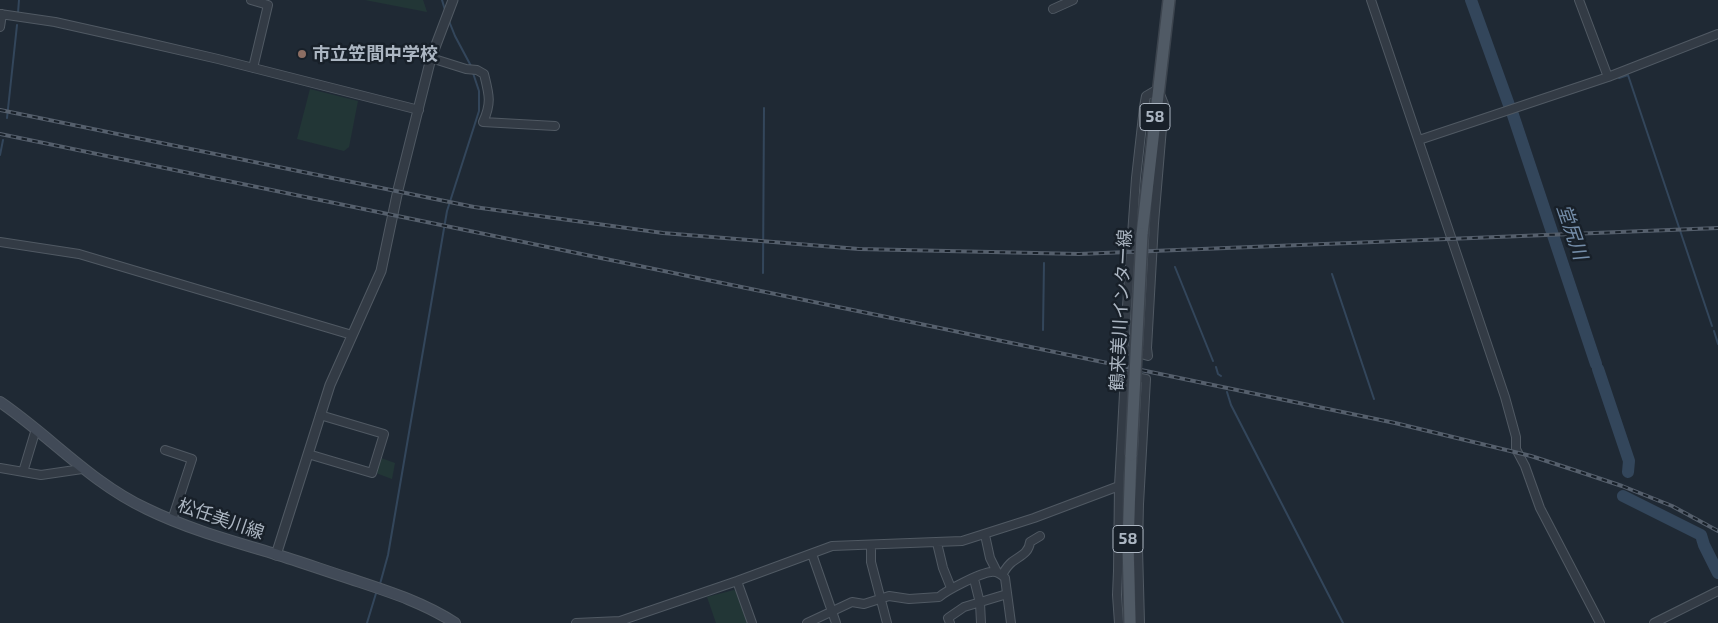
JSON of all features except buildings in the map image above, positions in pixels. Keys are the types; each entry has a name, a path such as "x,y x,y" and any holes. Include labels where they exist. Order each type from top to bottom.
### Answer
{"main road":[{"name":"鶴来美川インター線","path":"1130,623 1128,543 1142,234 1169,0"},
{"name":"松任美川線","path":"0,402 36,429 82,469 145,509 207,534 378,588 428,607 455,623"}],"street":[{"path":"251,0 268,5 253,68"},
{"path":"1053,9 1073,0"},
{"path":"1371,0 1504,398 1516,438 1516,448 1525,466 1540,508 1600,623"},
{"path":"1579,0 1608,77"},
{"path":"276,555 330,385 381,271 398,190 431,58 452,4"},
{"path":"0,27 1,14 55,22 253,68 419,110"},
{"path":"1419,140 1608,77 1718,34"},
{"path":"431,58 466,69 477,70 484,74 490,97 489,110 484,122 555,126"},
{"path":"1158,89 1164,104 1154,223 1148,356 1124,349 1136,178 1144,107 1146,96 1158,89"},
{"path":"0,242 79,254 352,335"},
{"path":"1119,623 1117,595 1119,486 1125,375 1146,379 1139,504 1140,623"},
{"path":"308,454 372,474 377,458 384,434 320,415"},
{"path":"23,472 36,429"},
{"path":"165,450 192,459 172,520"},
{"path":"0,468 41,474 82,469"},
{"path":"576,623 620,621 738,581 832,546 962,541 1119,486"},
{"path":"986,534 990,558 999,574"},
{"path":"999,574 1030,549 1030,542 1040,536"},
{"path":"937,543 943,568 951,588"},
{"path":"871,545 871,562 887,623"},
{"path":"812,554 836,623"},
{"path":"807,623 852,602 864,604 889,596 909,599 939,597 946,590 992,571 1005,578 1010,623"},
{"path":"974,579 980,603 980,623"},
{"path":"738,581 752,623"},
{"path":"1654,623 1718,591"},
{"path":"950,623 948,618 964,607 1007,594"}],"green space":[{"path":"365,0 423,0 427,12"},
{"path":"310,89 358,101 349,147 344,151 297,139"},
{"path":"381,458 395,463 392,479 376,473"},
{"path":"734,590 737,592 748,623 716,623 707,597"}],"waterway":[{"path":"18,13 19,0"},
{"path":"442,0 445,10"},
{"name":"堂尻川","path":"1471,0 1509,105"},
{"path":"449,21 471,66"},
{"path":"7,118 17,25"},
{"path":"380,584 388,555 447,211 479,111 479,91 473,73"},
{"path":"1619,78 1628,75 1712,326"},
{"path":"763,273 764,108"},
{"name":"堂尻川","path":"1512,112 1596,364"},
{"path":"0,155 3,140"},
{"path":"1043,330 1044,263"},
{"path":"1175,267 1213,361"},
{"path":"1332,274 1374,399"},
{"path":"1714,331 1718,344"},
{"path":"1216,367 1218,374 1221,376"},
{"name":"堂尻川","path":"1598,369 1629,461 1628,472"},
{"path":"1227,392 1231,405 1343,623"},
{"name":"堂尻川","path":"1623,496 1701,535 1718,573"},
{"path":"367,623 377,590"}],"railway":[{"path":"0,110 474,207 663,233 859,249 1079,254 1718,228"},
{"path":"0,134 1395,423 1531,456 1622,486 1672,506 1718,531"}],"place":[{"name":"市立笠間中学校","path":"302,54"}]}
